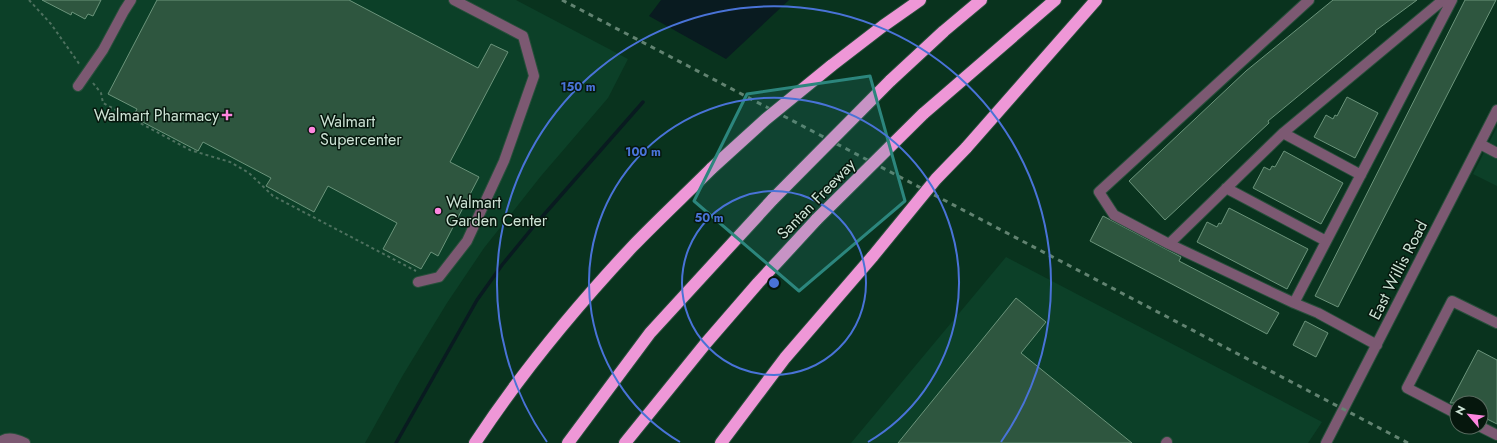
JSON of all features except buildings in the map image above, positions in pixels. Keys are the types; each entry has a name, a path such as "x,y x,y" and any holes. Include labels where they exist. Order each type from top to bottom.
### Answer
{"highway":[{"path":"475,443 491,418 552,338 602,279 634,245 712,168 766,119 830,66 920,0"},
{"name":"Santan Freeway","path":"568,443 650,333 773,199 890,81 944,31 981,0"},
{"name":"Santan Freeway","path":"625,443 758,283 817,219 923,114 1055,0"},
{"path":"721,443 785,358 873,256 926,190 966,148 1096,0"}],"street":[{"path":"78,86 103,50 131,0"},
{"path":"418,282 439,277 467,241 504,161 534,76 523,36 454,0"},
{"path":"1309,0 1099,192 1114,214 1169,244 1318,313 1377,345"},
{"path":"1169,244 1283,133 1443,0"},
{"path":"1294,303 1452,0"},
{"name":"East Willis Road","path":"1326,443 1497,110"},
{"path":"1283,133 1361,175"},
{"path":"1480,144 1497,153"},
{"path":"1226,188 1326,241"},
{"path":"1449,410 1407,388 1452,301 1497,323"}],"path":[{"path":"29,0 51,24 71,54 101,93 103,103 190,150 230,162 249,173 273,196 421,274 418,282"}],"highlighted area":[{"path":"870,76 905,201 799,291 694,201 747,94"}],"shaded area":[{"path":"0,0 516,0 628,59 608,98 541,176 484,248 447,303 403,375 365,443 0,443"},
{"path":"661,0 789,0 726,59 649,16"},
{"path":"1497,127 1497,186 1473,174"},
{"path":"1006,257 1322,422 1308,443 851,443"}],"waterway":[{"path":"396,443 477,300 502,265 534,226 643,102"}],"railway":[{"path":"562,0 1408,443"}],"place":[{"name":"Walmart Pharmacy","path":"227,115"},
{"name":"Walmart Supercenter","path":"312,130"},
{"name":"Walmart Garden Center","path":"438,211"}]}
